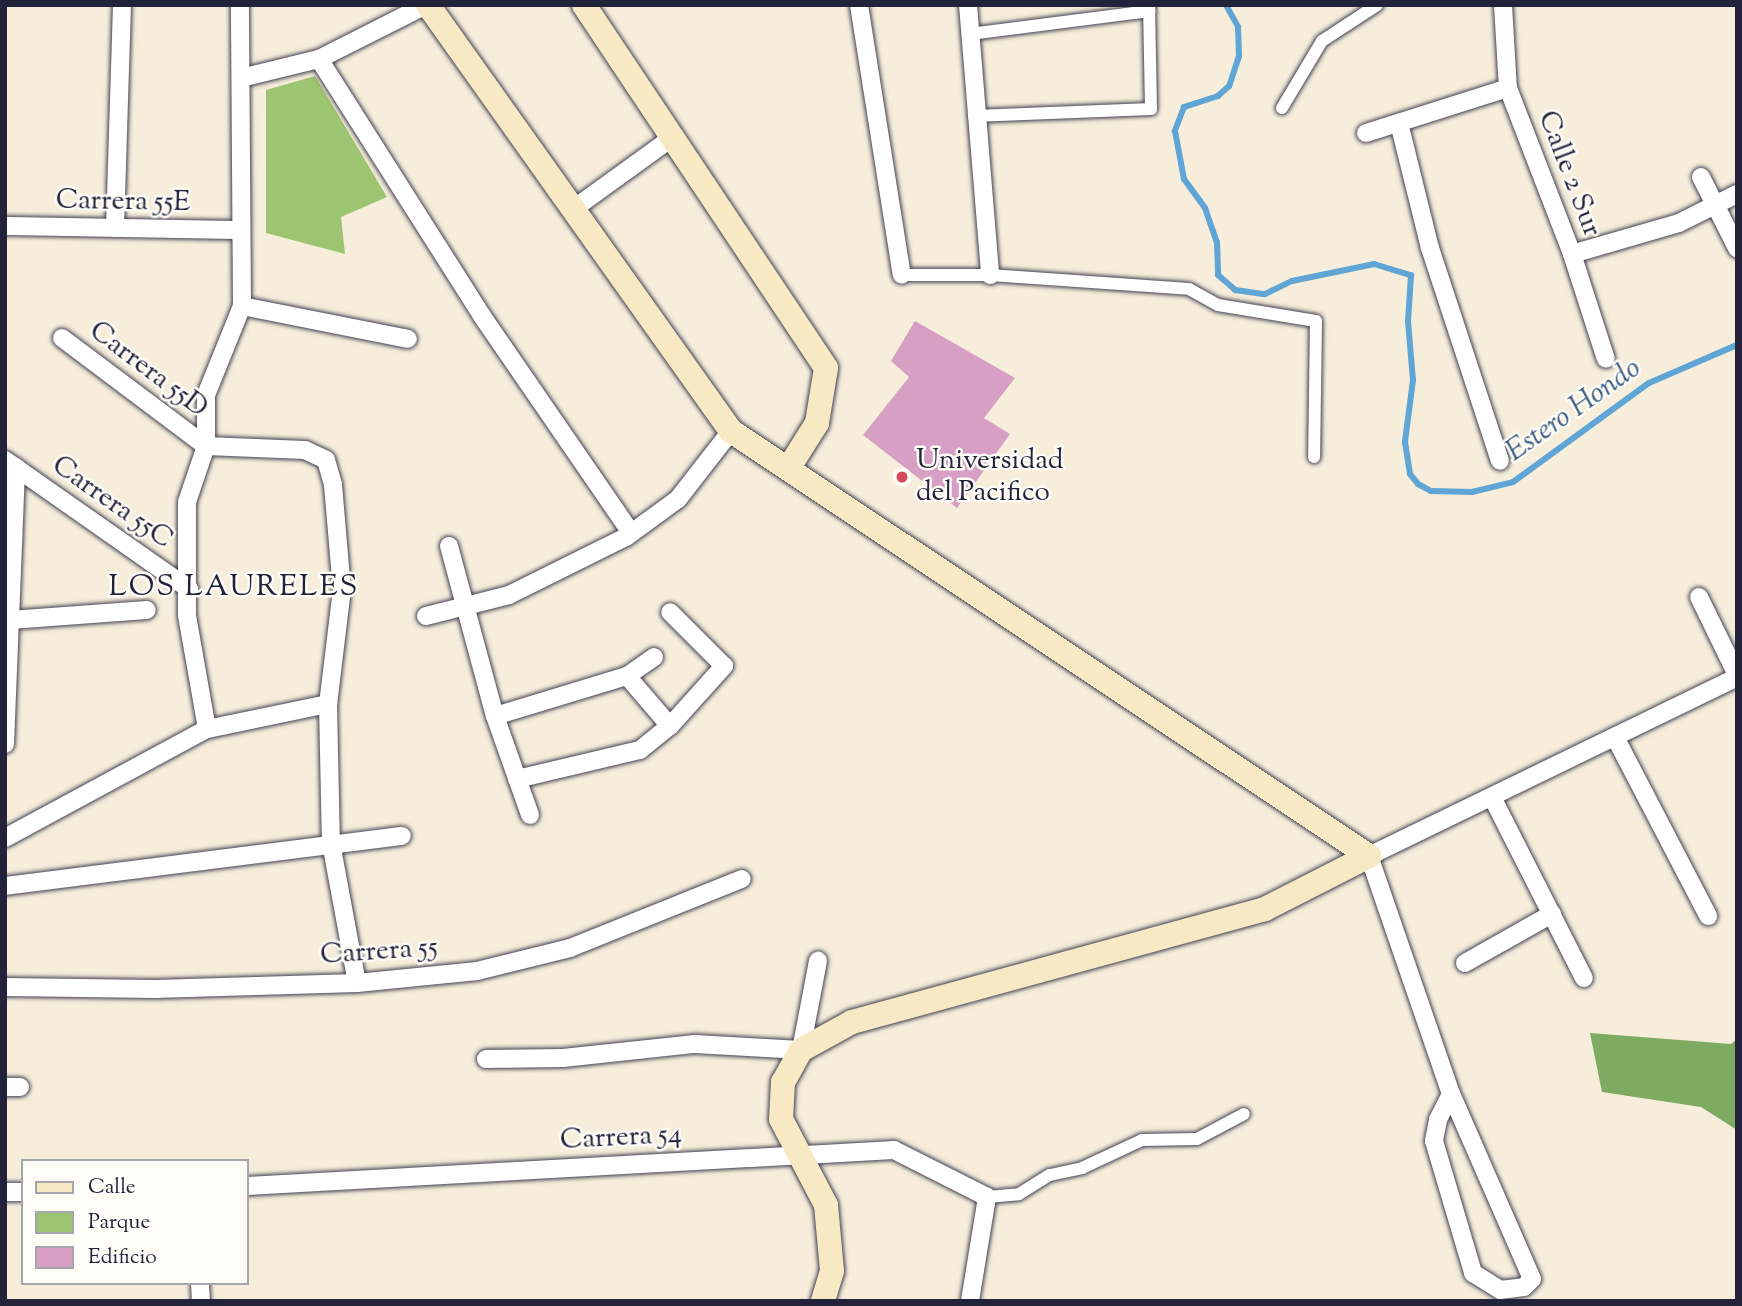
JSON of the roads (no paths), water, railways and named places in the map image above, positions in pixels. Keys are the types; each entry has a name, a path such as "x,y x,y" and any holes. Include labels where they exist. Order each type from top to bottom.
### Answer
{"main road":[{"path":"427,5 731,430 1369,856 1265,909 852,1022 801,1050 783,1082 781,1119 802,1155 825,1205 832,1271 823,1301"},
{"path":"584,5 826,368 817,423 789,469"}],"street":[{"path":"116,228 122,5"},
{"path":"207,729 187,615 187,502 206,446 206,396 242,306 240,5"},
{"path":"241,78 319,59 427,5"},
{"path":"859,5 902,275 989,275 1189,289 1218,305 1315,320 1314,457"},
{"path":"968,5 974,116 989,275"},
{"path":"1282,108 1322,41 1377,5"},
{"name":"Calle 2 Sur","path":"1503,5 1508,88 1572,254 1606,359"},
{"path":"970,34 1150,8 1151,109 974,116"},
{"path":"319,59 482,316 631,533"},
{"path":"1366,133 1508,88"},
{"path":"1399,123 1430,248 1500,461"},
{"path":"572,211 673,137"},
{"path":"1702,177 1737,248"},
{"path":"1572,254 1679,223 1737,194"},
{"name":"Carrera 55E","path":"5,226 240,230"},
{"path":"242,306 408,338"},
{"name":"Carrera 55D","path":"62,338 206,446 305,450 326,460 333,485 342,589 328,704"},
{"path":"426,616 466,609 509,595 631,533 678,499 731,430"},
{"path":"5,744 10,620 11,463"},
{"name":"Carrera 55C","path":"11,463 189,589"},
{"path":"449,547 495,716 530,815"},
{"path":"1451,1094 1438,1120 1434,1141 1473,1273 1500,1290 1524,1287 1532,1279 1451,1094 1369,856 1737,676 1699,597"},
{"path":"10,620 147,610"},
{"path":"517,779 640,750 670,726 724,666 670,612"},
{"path":"495,716 627,676 654,657"},
{"path":"627,676 670,726"},
{"path":"5,838 207,729 328,704 331,843 357,983"},
{"path":"1615,737 1708,916"},
{"path":"1492,797 1584,978"},
{"path":"5,886 402,836"},
{"name":"Carrera 55","path":"5,986 155,989 357,983 477,971 570,948 742,880"},
{"path":"1465,963 1552,914"},
{"path":"486,1059 563,1058 695,1044 801,1050 818,961"},
{"path":"971,1301 987,1197 1019,1194 1050,1175 1082,1168 1142,1140 1197,1139 1244,1114"},
{"name":"Carrera 54","path":"248,1186 894,1150 987,1197"}],"waterway":[{"name":"Estero Hondo","path":"1226,5 1238,27 1239,56 1229,86 1218,96 1184,107 1175,131 1184,179 1205,208 1217,242 1218,275 1235,290 1265,294 1292,281 1374,264 1411,275 1408,321 1413,380 1405,442 1410,474 1418,484 1431,491 1472,492 1513,482 1649,383 1737,345"}],"place":[{"name":"Universidad del Pacifico","path":"902,477"}],"district":[{"name":"LOS LAURELES","path":"234,588"}]}
